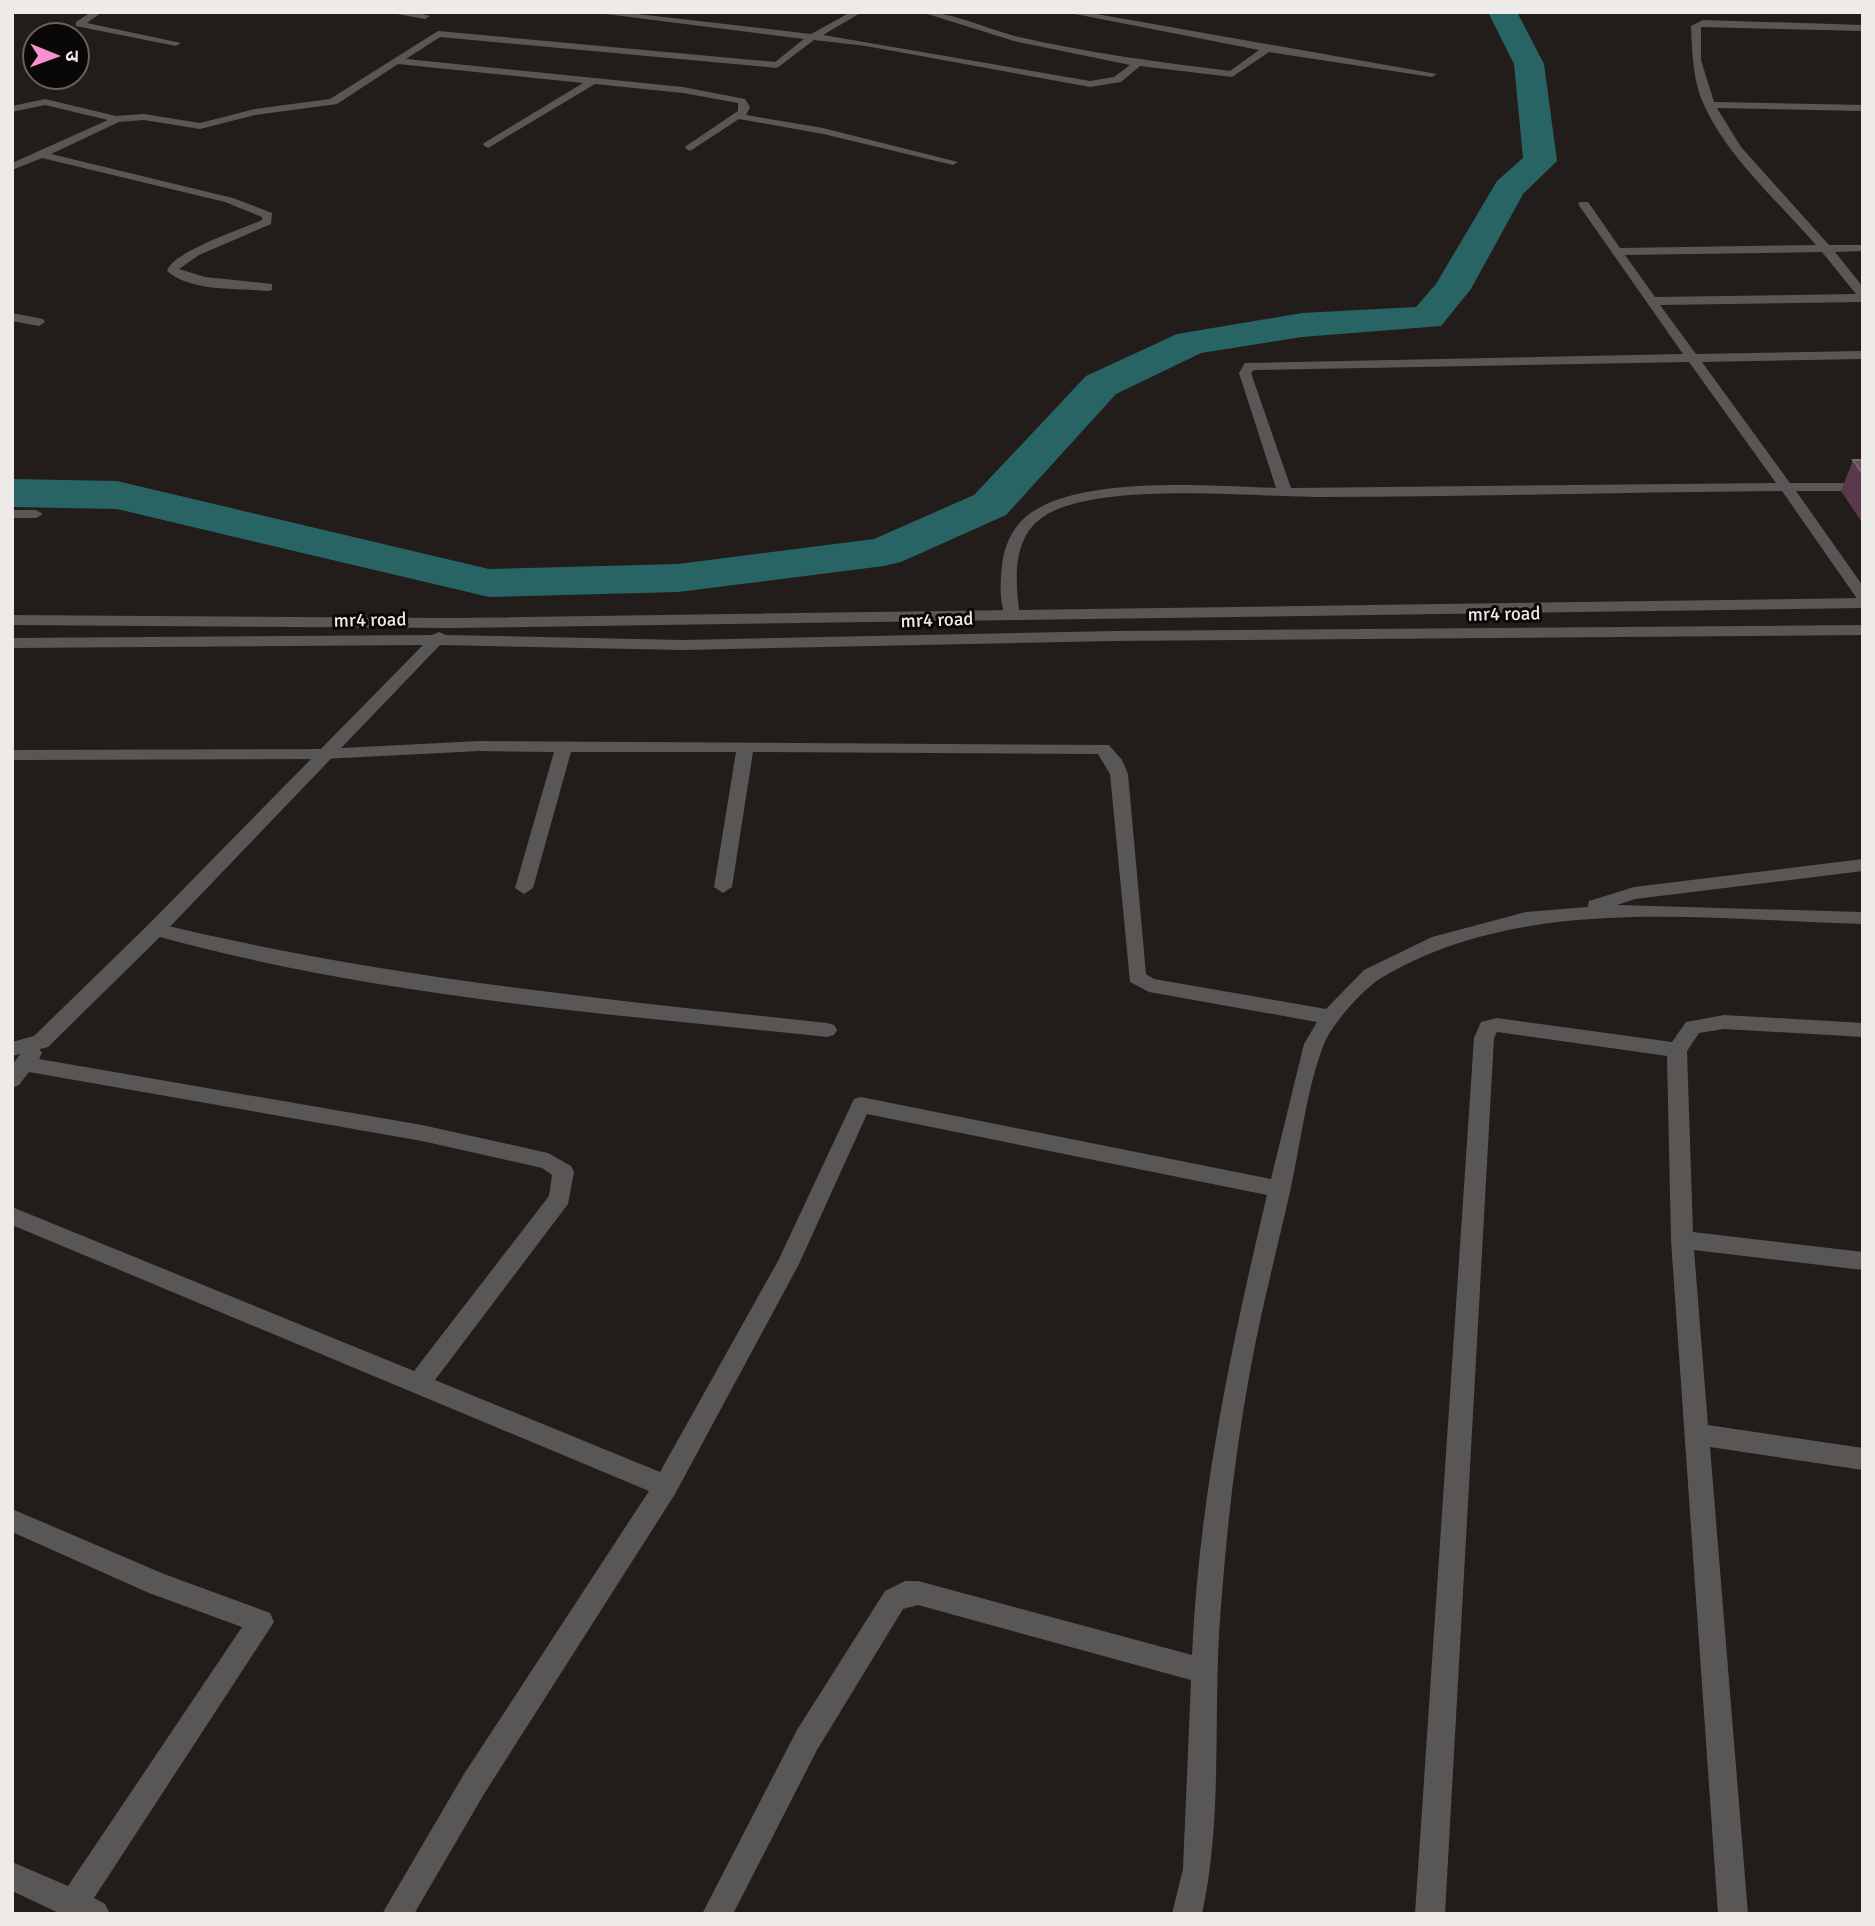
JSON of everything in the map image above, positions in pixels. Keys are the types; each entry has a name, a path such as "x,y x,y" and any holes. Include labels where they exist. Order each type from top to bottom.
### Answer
{"street":[{"path":"98,12 79,24 176,43"},
{"path":"390,12 428,14 423,22 425,27 438,34 771,65 782,63 811,38 858,12"},
{"path":"594,12 895,47 1081,83 1113,84 1126,76 1136,65 1134,62"},
{"path":"925,12 1017,39 1134,62 1231,74 1267,49"},
{"path":"1069,12 1267,49 1432,74"},
{"path":"1863,28 1717,22 1696,26 1695,40 1709,105 1735,147 1767,187 1826,248 1863,296"},
{"path":"12,109 45,102 116,119 144,117 200,126 255,112 321,105 342,97 438,34"},
{"path":"394,61 595,80 733,99 745,107 737,116 690,148"},
{"path":"488,145 595,80"},
{"path":"1709,105 1863,108"},
{"path":"737,116 823,131 953,162"},
{"path":"12,167 105,127 116,119"},
{"path":"42,155 229,200 268,215 267,222 195,253 174,267 173,271 179,275 210,281 268,286"},
{"path":"1584,204 1693,360 1788,487 1863,597"},
{"path":"1616,252 1863,248"},
{"path":"1651,300 1863,296"},
{"path":"12,317 39,322"},
{"path":"1285,493 1250,394 1245,373 1250,366 1863,355"},
{"path":"1012,616 1009,555 1019,534 1039,512 1058,503 1108,494 1863,487"},
{"path":"12,514 36,514"},
{"name":"mr4 road","path":"12,620 453,623 1863,603"},
{"path":"16,1064 156,929 453,623"},
{"name":"mr4 road","path":"12,643 436,640 683,645 1114,636 1863,629"},
{"path":"12,755 324,754 479,746 1103,749 1113,760 1119,774 1137,977 1149,985 1330,1017"},
{"path":"524,888 565,746"},
{"path":"723,887 745,747"},
{"path":"1568,915 1634,893 1863,865"},
{"path":"1187,1914 1197,1869 1204,1671 1217,1500 1238,1365 1314,1044 1330,1017 1371,975 1439,942 1526,918 1612,911 1863,918"},
{"path":"156,929 220,947 409,982 827,1030"},
{"path":"1733,1914 1682,1240 1678,1050 1693,1027 1724,1022 1863,1030"},
{"path":"1430,1914 1484,1038 1488,1027 1497,1025 1678,1050"},
{"path":"16,1064 422,1133 548,1161 563,1172 560,1199 417,1385"},
{"path":"397,1914 474,1784 666,1486 788,1264 861,1105 1281,1189"},
{"path":"12,1216 238,1307 417,1385 666,1486"},
{"path":"1682,1240 1863,1261"},
{"path":"1695,1434 1863,1460"},
{"path":"12,1520 158,1584 261,1622 84,1909 12,1876"},
{"path":"717,1914 807,1740 894,1600 905,1593 918,1593 1204,1671"}],"building":[{"path":"1853,460 1863,460 1863,474"}],"waterway":[{"path":"12,493 117,495 489,583 678,578 884,552 990,505 1101,385 1191,343 1302,325 1427,318 1452,289 1509,188 1540,161 1529,64 1502,12"}]}
